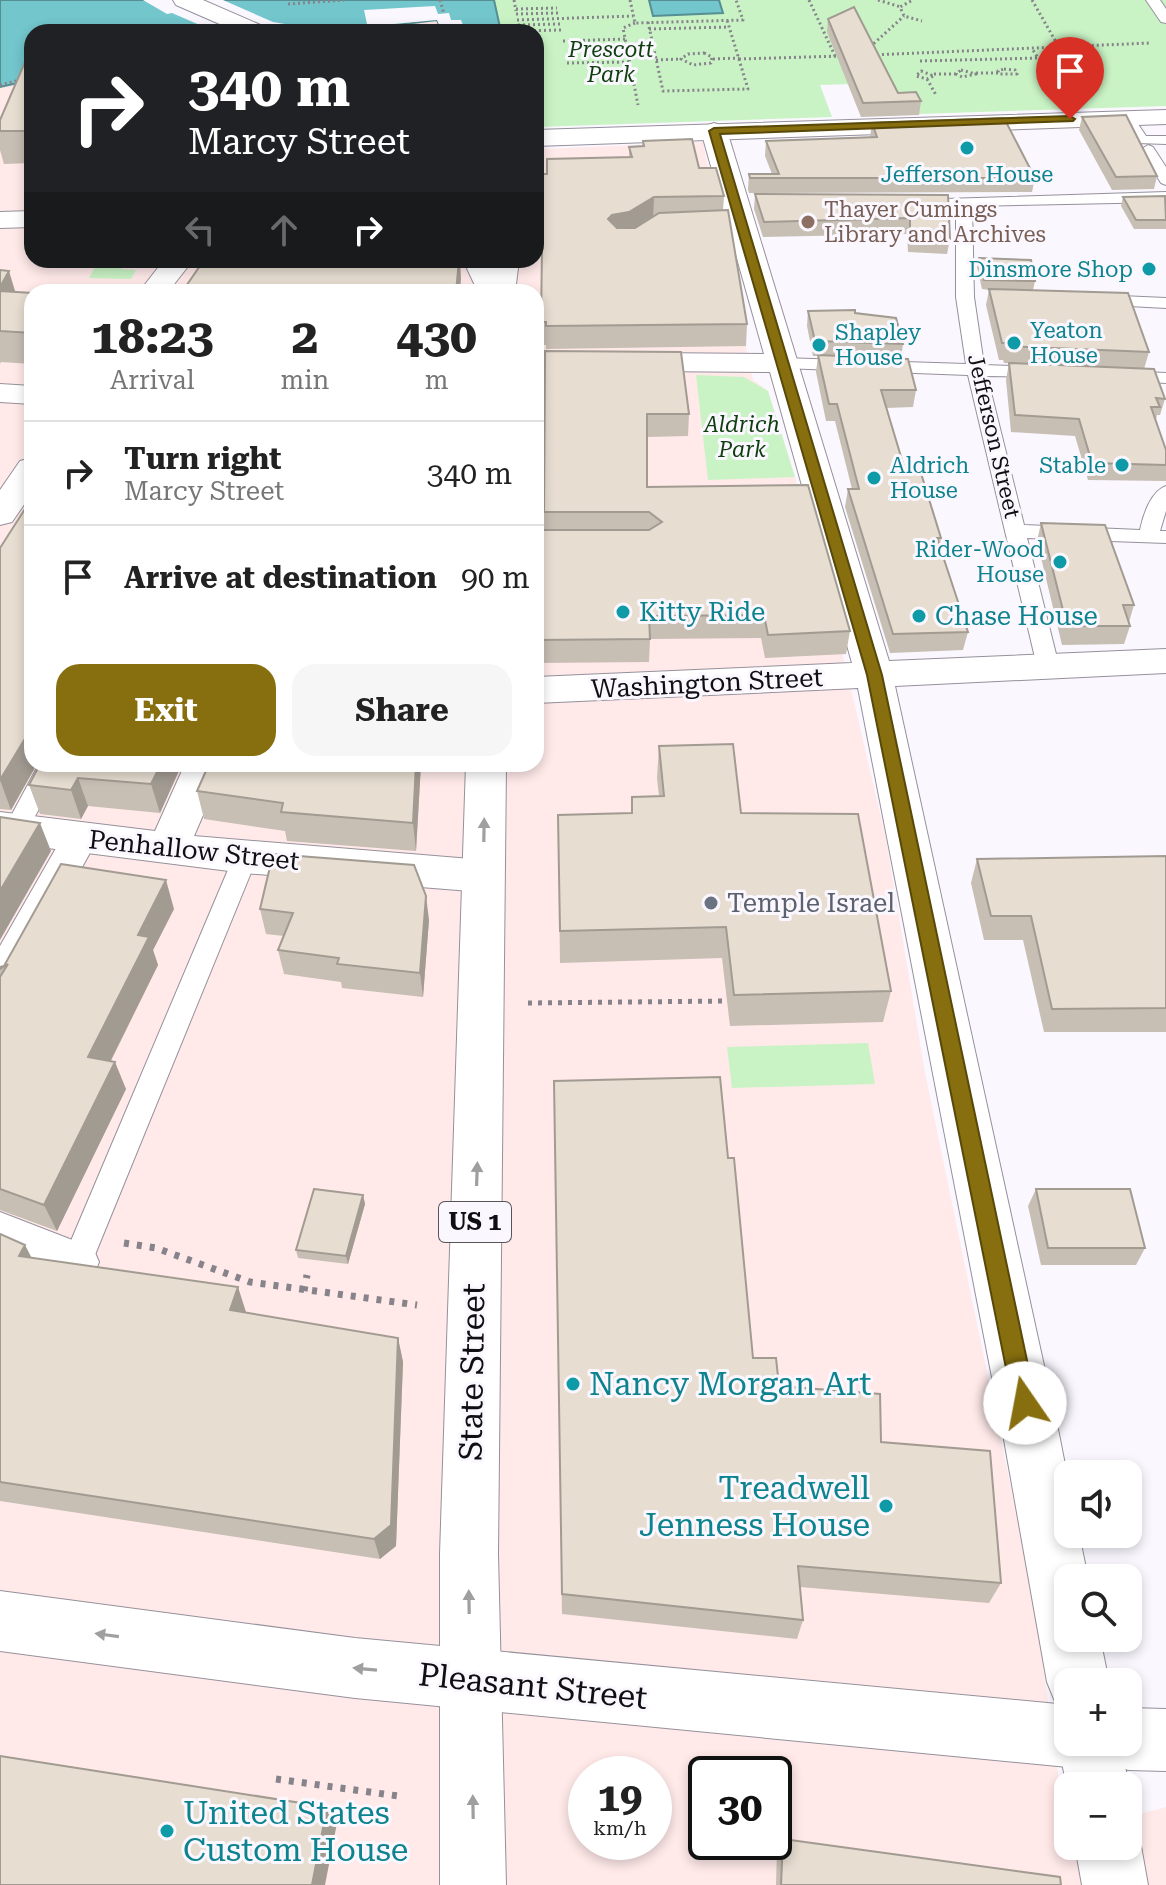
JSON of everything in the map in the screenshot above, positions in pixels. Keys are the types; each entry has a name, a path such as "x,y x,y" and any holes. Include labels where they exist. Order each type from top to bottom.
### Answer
{"street":[{"path":"184,0 239,24"},
{"path":"544,138 1166,117"},
{"path":"714,131 874,675 1056,1564"},
{"path":"0,220 24,219"},
{"path":"160,284 172,268"},
{"path":"544,361 782,363"},
{"path":"0,393 24,394"},
{"path":"0,515 24,480"},
{"name":"Washington Street","path":"544,690 1166,661"},
{"path":"168,848 201,772"},
{"name":"State Street","path":"473,1885 470,1680 473,1304 486,772"},
{"name":"Penhallow Street","path":"8,828 245,858 483,876"},
{"path":"0,981 80,838"},
{"path":"0,1231 83,1248"},
{"name":"Pleasant Street","path":"0,1621 355,1668 1054,1735"},
{"path":"1142,1739 1166,1740"},
{"path":"1111,1860 1115,1885"}],"lane":[{"path":"1153,0 1166,19"},
{"path":"1127,118 1142,140 1166,140"},
{"path":"1148,150 1166,180"},
{"path":"933,202 1166,197"},
{"name":"Jefferson Street","path":"964,202 976,369 1048,666"},
{"path":"1082,301 1166,303"},
{"path":"782,363 1055,373"},
{"path":"1103,375 1166,378"},
{"path":"1016,531 1158,536 1153,517 1166,492"},
{"path":"8,828 46,772"},
{"path":"83,1248 245,858"}],"path":[{"path":"288,4 344,0"},
{"path":"440,0 444,14"},
{"path":"514,0 518,24"},
{"path":"630,0 635,23"},
{"path":"639,110 623,28 648,22 743,20 737,0"},
{"path":"809,0 835,56"},
{"path":"878,0 901,7 911,1"},
{"path":"1032,0 1089,100"},
{"path":"901,7 904,16"},
{"path":"516,9 558,10 516,14"},
{"path":"517,20 633,16"},
{"path":"904,16 922,21"},
{"path":"904,16 861,55 1151,43"},
{"path":"648,22 663,91 748,89 727,20"},
{"path":"544,24 560,24"},
{"path":"649,29 729,27"},
{"path":"544,31 561,30"},
{"path":"563,41 625,39"},
{"path":"920,61 1038,58 1033,50"},
{"path":"998,51 1007,69"},
{"path":"656,60 681,59 693,53 704,53 713,59 848,55"},
{"path":"916,53 924,71"},
{"path":"681,59 698,66 711,63 713,59"},
{"path":"567,63 630,62"},
{"path":"956,74 964,70 1007,76 1017,74 1015,70 1007,69 998,73"},
{"path":"934,91 927,79 915,75 924,71 968,78 976,73"},
{"path":"927,79 934,74"},
{"path":"0,85 24,79"},
{"path":"482,1004 727,1001"},
{"path":"83,1248 156,1248 250,1282 417,1305"},
{"path":"304,1291 307,1275"},
{"path":"276,1779 398,1796"}],"shaded area":[{"path":"437,20 439,24 393,24"},
{"path":"24,82 24,268 544,268 544,148 703,142 753,380 768,391 795,477 848,676 886,839 925,1073 1033,1594 1058,1772 1054,1772 1054,1860 1142,1860 1142,1813 1166,1807 1166,1885 0,1885 0,87"}],"green space":[{"name":"Prescott Park","path":"494,0 649,0 654,16 723,13 719,0 1166,0 1166,106 918,114 897,106 887,83 820,85 832,117 544,127 544,24 499,24"},
{"path":"95,268 136,270 131,279 89,278"},
{"name":"Aldrich Park","path":"696,375 744,377 768,391 795,477 708,480"},
{"path":"868,1043 875,1084 732,1088 727,1047"}],"water":[{"path":"0,0 494,0 499,24 439,24 437,20 404,24 24,24 24,82 0,87"},
{"path":"649,0 719,0 723,13 653,16"}],"pier":[{"path":"143,0 223,0 273,22 285,24 197,24 172,13 167,14"},
{"path":"435,6 438,14 449,13 451,20 461,20 463,24 439,24 437,20 367,24 364,10"}],"building":[{"path":"854,7 898,93 916,92 921,101 863,103 828,19"},
{"path":"24,64 24,131 0,131 0,120"},
{"path":"1126,115 1157,176 1116,177 1082,117"},
{"path":"1004,118 1035,178 750,178 749,174 779,174 766,141 877,137 872,123"},
{"path":"692,139 699,168 716,168 724,196 654,197 629,212 612,215 608,219 617,228 635,228 659,213 728,210 747,324 546,326 544,284 542,284 547,159 632,157 629,147 644,146 643,141"},
{"path":"755,194 948,195 950,239 910,236 910,218 764,222"},
{"path":"1165,196 1166,220 1136,220 1123,197"},
{"path":"979,258 1031,260 1035,281 984,280"},
{"path":"198,268 458,268 457,284 188,284"},
{"path":"0,270 9,271 0,287"},
{"path":"989,289 1128,293 1149,352 1007,346 1007,343 1002,343"},
{"path":"0,291 24,292 24,332 0,331"},
{"path":"855,310 855,313 896,318 903,344 815,341 808,311"},
{"path":"545,351 681,352 689,414 647,414 647,487 808,485 850,631 768,635 764,615 649,616 650,639 544,640 544,530 649,530 662,522 649,512 544,512"},
{"path":"818,355 908,359 916,390 881,390 905,470 920,470 941,538 937,538 968,632 893,634 848,489 859,489 837,404 829,404"},
{"path":"1009,363 1154,369 1165,399 1156,398 1160,407 1151,407 1166,450 1166,465 1092,463 1079,419 1015,415"},
{"path":"24,510 24,740 0,780 0,548"},
{"path":"1041,523 1105,525 1134,605 1123,605 1130,626 1067,626"},
{"name":"Temple Israel","path":"733,744 741,813 858,814 891,991 734,995 726,927 560,931 558,815 632,813 632,797 664,796 659,746"},
{"path":"36,772 157,772 151,784 78,778 71,790 29,785"},
{"path":"205,772 416,772 413,823 281,812 283,803 197,791"},
{"path":"0,817 40,823 0,891"},
{"path":"273,854 414,865 426,896 420,973 337,964 339,958 278,950 293,913 260,909"},
{"path":"1166,856 1166,1008 1052,1009 1031,916 991,916 977,859"},
{"path":"61,864 166,880 138,935 149,937 88,1057 115,1062 44,1205 0,1189 0,977 8,964 0,969 0,967 4,966"},
{"path":"720,1077 728,1158 734,1158 753,1358 776,1358 779,1386 880,1394 881,1442 990,1451 1001,1583 798,1566 803,1620 562,1594 554,1081"},
{"path":"314,1189 363,1195 346,1256 296,1250"},
{"path":"1036,1189 1130,1189 1145,1248 1048,1248"},
{"path":"0,1234 25,1245 19,1256 238,1287 230,1310 398,1338 391,1525 374,1539 0,1482"},
{"name":"United States Custom House","path":"0,1756 327,1807 312,1885 0,1885"},
{"path":"792,1840 1060,1877 1061,1885 781,1885 782,1860 792,1860"}],"place":[{"name":"Jefferson House","path":"967,148"},
{"name":"Thayer Cumings Library and Archives","path":"808,222"},
{"name":"Dinsmore Shop","path":"1149,269"},
{"name":"Yeaton House","path":"1014,343"},
{"name":"Shapley House","path":"819,345"},
{"name":"Stable","path":"1122,465"},
{"name":"Aldrich House","path":"874,478"},
{"name":"Rider-Wood House","path":"1060,562"},
{"name":"Kitty Ride","path":"623,612"},
{"name":"Chase House","path":"919,616"},
{"name":"Temple Israel","path":"711,903"},
{"name":"Nancy Morgan Art","path":"573,1384"},
{"name":"Treadwell Jenness House","path":"886,1506"},
{"name":"United States Custom House","path":"167,1831"}],"route":[{"path":"1025,1403 874,675 714,131 1070,119"}]}
